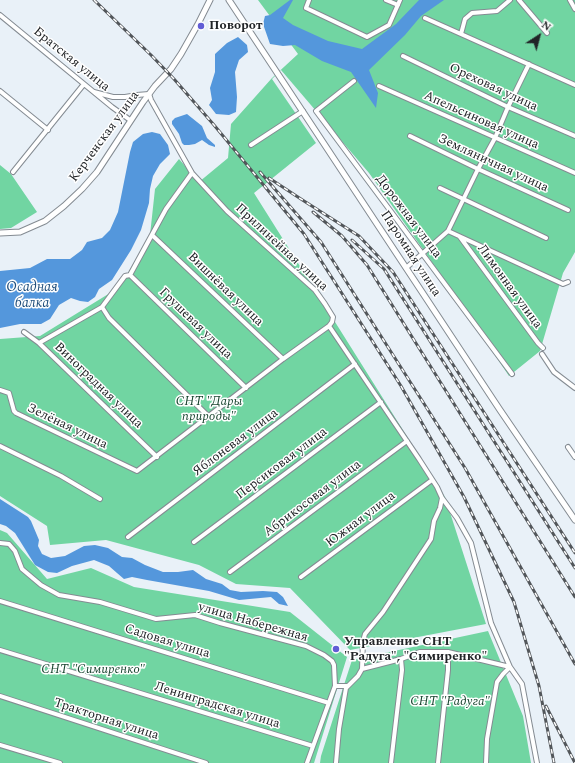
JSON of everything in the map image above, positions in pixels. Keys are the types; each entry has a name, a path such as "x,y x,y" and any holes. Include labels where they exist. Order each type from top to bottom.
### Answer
{"street":[{"name":"Керченская улица","path":"0,233 20,232 46,222 82,189 97,172 130,120 149,94 171,69 198,24 210,0"},
{"name":"Паромная улица","path":"229,0 500,410 575,520"},
{"path":"309,0 306,8 367,37 389,25 400,0"},
{"path":"386,0 398,5"},
{"path":"460,34 465,19 472,13 497,11 510,0"},
{"path":"518,0 547,34"},
{"path":"570,0 575,9"},
{"name":"Братская улица","path":"0,15 130,120"},
{"path":"425,18 575,85"},
{"name":"Ореховая улица","path":"403,56 508,107 575,136"},
{"path":"406,268 448,231 495,138 529,64"},
{"name":"Дорожная улица","path":"354,80 316,111 512,374"},
{"path":"13,172 84,84"},
{"name":"Апельсиновая улица","path":"379,86 575,173"},
{"path":"0,90 48,130"},
{"path":"94,92 113,97 149,94"},
{"name":"Прилинейная улица","path":"149,94 192,173 227,211 315,290 332,317 332,322 329,326 407,441 442,498 457,518 471,543 491,623 510,667 522,684 537,763"},
{"path":"251,145 303,111"},
{"name":"Земляничная улица","path":"410,136 568,210"},
{"path":"39,343 102,307 125,276 130,275 166,210 192,173"},
{"path":"440,188 546,238"},
{"path":"448,231 563,284 568,282"},
{"name":"Вишнёвая улица","path":"152,235 283,360"},
{"name":"Лимонная улица","path":"460,237 543,348"},
{"name":"Грушевая улица","path":"130,275 246,388"},
{"path":"102,307 109,318 209,417"},
{"path":"157,457 329,326"},
{"name":"Виноградная улица","path":"24,332 39,343 157,457"},
{"path":"542,354 554,372 575,388"},
{"name":"Яблоневая улица","path":"128,537 355,364"},
{"name":"Зелёная улица","path":"0,390 9,393 14,411 16,413 137,471 157,457"},
{"name":"Персиковая улица","path":"194,542 381,402"},
{"name":"Абрикосовая улица","path":"230,572 407,441"},
{"path":"0,446 61,476 100,500"},
{"path":"568,447 575,457"},
{"name":"Южная улица","path":"301,577 432,480"},
{"path":"336,763 339,729 346,688 362,670 363,641 366,634 383,612 431,539 434,521 442,498"},
{"name":"улица Набережная","path":"0,543 8,544 15,551 22,569 40,585 58,595 100,602 156,619 195,615 306,646 332,661 334,665 335,686"},
{"name":"Садовая улица","path":"0,601 329,703"},
{"name":"Ленинградская улица","path":"0,650 313,746"},
{"path":"362,670 420,652 448,652 510,667"},
{"path":"438,763 448,670 448,652"},
{"path":"391,763 402,670 401,659"},
{"path":"486,763 487,738 497,682 510,667"},
{"path":"307,763 335,686 348,686"},
{"name":"Тракторная улица","path":"0,696 206,763"},
{"path":"0,745 60,763"}],"green space":[{"name":"СНТ \"Дары природы\"","path":"258,0 575,0 575,252 563,273 540,351 509,376 369,173 281,70 272,79 316,143 254,193 445,497 486,624 350,650 290,588 236,584 199,565 106,540 50,545 47,526 0,496 0,339 40,336 110,293 128,273 150,235 155,189 179,159 199,182 228,158 231,124 272,78 298,54"},
{"path":"0,165 11,174 37,212 11,228 0,229"},
{"name":"СНТ \"Симиренко\"","path":"0,530 7,533 47,579 91,568 134,587 290,612 347,657 314,763 0,763"},
{"name":"СНТ \"Радуга\"","path":"488,631 523,716 531,763 320,763 352,660"}],"water":[{"path":"290,0 293,0 283,18 293,25 328,41 362,49 396,24 419,0 444,0 421,16 405,35 369,70 378,93 376,108 351,72 322,61 295,45 283,46 270,44 263,24 265,16 270,15"},
{"path":"238,37 247,45 248,52 239,60 235,72 237,97 236,112 229,115 216,114 209,105 212,100 210,88 215,72 215,54 227,43"},
{"path":"187,114 202,126 207,138 215,145 215,147 202,140 195,144 189,145 184,145 182,143 179,134 172,124 172,121 175,118"},
{"name":"Осадная балка","path":"152,132 160,134 168,145 170,154 160,164 153,176 149,203 141,230 131,250 112,280 99,289 95,297 88,302 71,298 59,305 50,319 41,324 20,324 0,328 0,271 30,268 47,259 70,259 82,250 87,242 102,238 110,230 118,212 133,142 143,134"},
{"path":"0,499 28,517 39,540 38,546 42,554 51,558 65,556 84,546 95,545 108,548 122,557 132,558 163,572 193,570 206,579 222,584 230,590 241,592 277,592 283,597 288,606 279,604 271,597 239,600 209,591 132,577 124,579 109,566 94,560 72,566 57,573 48,572 35,565 15,533 6,526 0,524"}],"railway":[{"path":"94,0 174,79 304,234 401,386 464,497 514,602 539,686 554,763"},
{"path":"260,172 321,242 465,468 575,664"},
{"path":"269,178 359,236 393,272 575,553"},
{"path":"313,212 342,236 367,265 575,597"},
{"path":"352,240 384,269 575,568"},
{"path":"546,706 575,763"}],"place":[{"name":"Поворот","path":"201,26"},
{"name":"Управление СНТ \"Радуга\", \"Симиренко\"","path":"336,649"}]}
